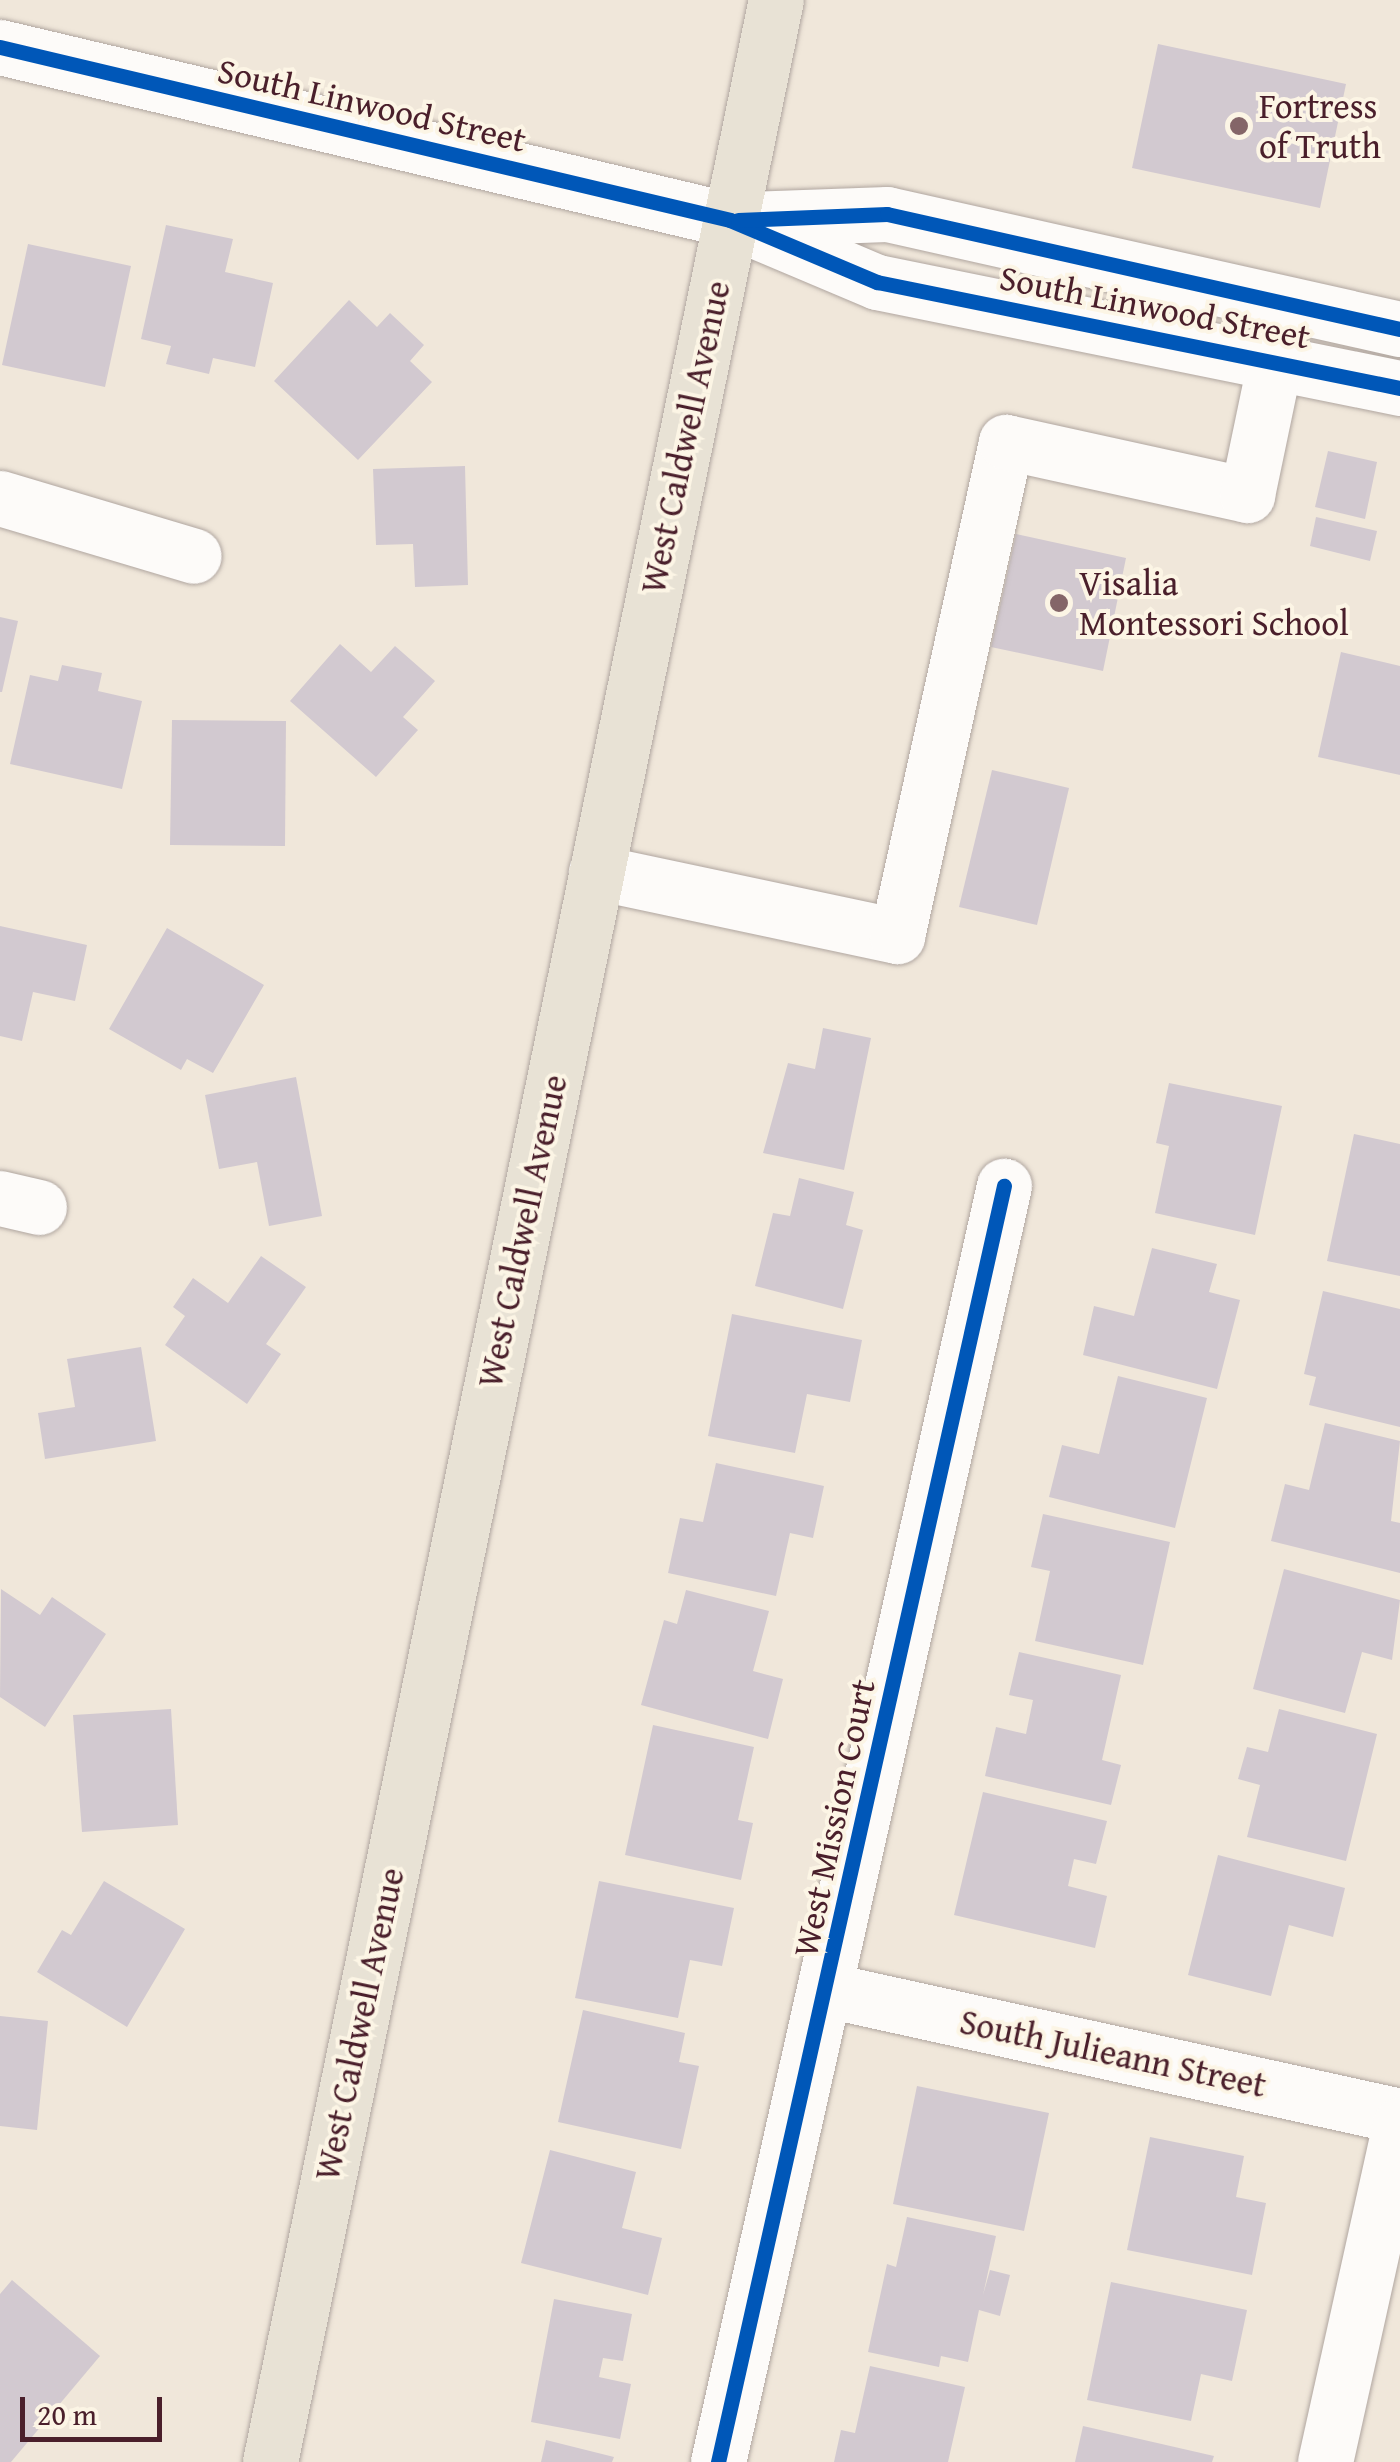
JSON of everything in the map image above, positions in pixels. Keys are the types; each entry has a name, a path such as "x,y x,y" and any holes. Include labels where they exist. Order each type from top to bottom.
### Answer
{"main road":[{"name":"West Caldwell Avenue","path":"270,2462 776,0"}],"street":[{"name":"South Linwood Street","path":"0,47 730,220 877,282 1400,388"},
{"name":"South Linwood Street","path":"730,220 887,214 1400,330"},
{"path":"596,872 897,936 1006,442 1247,495 1275,361"},
{"path":"0,498 194,556"},
{"name":"West Mission Court","path":"718,2462 827,1990 1004,1186"},
{"name":"South Julieann Street","path":"827,1990 1400,2116"},
{"path":"1326,2462 1400,2124"}],"building":[{"name":"Fortress of Truth","path":"1158,44 1346,84 1320,208 1132,168"},
{"path":"166,225 233,239 225,272 273,283 255,367 213,358 209,374 166,364 171,346 141,339"},
{"path":"28,244 131,266 105,387 2,365"},
{"path":"349,300 377,327 390,313 424,345 410,361 432,382 358,460 274,381"},
{"path":"1328,451 1377,462 1365,519 1315,507"},
{"path":"465,466 468,585 415,587 413,544 376,545 373,469"},
{"path":"1316,517 1377,531 1370,561 1310,546"},
{"name":"Visalia Montessori School","path":"1016,534 1126,558 1103,671 991,647"},
{"path":"0,617 18,621 2,692 0,692"},
{"path":"340,644 371,672 395,646 435,681 403,717 418,730 376,777 290,701"},
{"path":"1341,652 1400,666 1400,775 1318,757"},
{"path":"62,665 102,673 98,691 142,701 122,789 10,764 30,675 58,681"},
{"path":"172,720 286,721 285,846 170,845"},
{"path":"992,770 1069,788 1037,925 959,907"},
{"path":"0,926 87,945 75,1001 33,992 22,1041 0,1036"},
{"path":"167,928 264,985 213,1073 187,1059 181,1070 109,1029"},
{"path":"823,1028 871,1038 844,1170 763,1153 788,1063 815,1069"},
{"path":"296,1077 322,1216 269,1226 257,1162 219,1169 205,1095"},
{"path":"1169,1083 1282,1106 1255,1235 1155,1213 1169,1146 1156,1143"},
{"path":"1354,1134 1400,1144 1400,1276 1327,1261"},
{"path":"799,1178 854,1192 846,1225 863,1230 843,1309 755,1286 773,1213 790,1216"},
{"path":"1152,1248 1217,1264 1209,1292 1240,1300 1217,1389 1083,1355 1094,1306 1134,1316"},
{"path":"261,1256 306,1287 266,1344 281,1354 247,1404 165,1345 185,1316 173,1307 193,1278 228,1303"},
{"path":"1323,1291 1400,1309 1400,1427 1309,1405 1316,1377 1304,1374"},
{"path":"732,1314 862,1340 850,1402 807,1394 795,1453 708,1436"},
{"path":"141,1347 156,1441 45,1459 38,1413 75,1407 67,1359"},
{"path":"1118,1376 1207,1398 1175,1528 1049,1497 1062,1445 1099,1454"},
{"path":"1325,1423 1400,1441 1391,1521 1400,1523 1400,1573 1271,1541 1285,1484 1309,1490"},
{"path":"716,1463 824,1486 813,1538 790,1533 776,1596 668,1573 680,1518 703,1522"},
{"path":"1043,1514 1170,1542 1143,1665 1035,1641 1050,1571 1031,1567"},
{"path":"1284,1569 1400,1600 1392,1660 1362,1652 1345,1713 1253,1689"},
{"path":"1,1589 40,1615 52,1597 106,1634 45,1727 0,1697"},
{"path":"686,1590 769,1611 753,1671 783,1679 768,1739 641,1705 664,1620 677,1624"},
{"path":"1019,1652 1121,1675 1102,1760 1121,1765 1111,1805 985,1776 996,1727 1026,1734 1033,1700 1009,1695"},
{"path":"171,1709 178,1825 82,1832 73,1715"},
{"path":"1279,1709 1377,1734 1346,1861 1247,1837 1260,1785 1238,1779 1247,1747 1268,1752"},
{"path":"653,1725 754,1747 738,1820 753,1823 741,1880 625,1855"},
{"path":"983,1792 1107,1821 1096,1864 1074,1859 1068,1886 1107,1896 1095,1948 954,1915"},
{"path":"1218,1855 1345,1888 1333,1937 1289,1925 1271,1996 1188,1975"},
{"path":"104,1881 185,1929 127,2027 37,1972 62,1930 71,1935"},
{"path":"599,1881 734,1908 722,1966 690,1960 678,2018 575,1998"},
{"path":"583,2010 685,2033 679,2062 699,2066 681,2149 558,2122"},
{"path":"0,2016 48,2021 37,2130 0,2126"},
{"path":"917,2086 1049,2113 1024,2231 893,2204"},
{"path":"1150,2137 1244,2156 1236,2197 1266,2203 1252,2275 1127,2250"},
{"path":"550,2150 636,2172 622,2228 662,2238 648,2295 521,2263"},
{"path":"907,2217 996,2236 983,2295 990,2270 1010,2275 1000,2316 979,2310 968,2362 941,2356 939,2367 868,2352 887,2264 896,2267"},
{"path":"12,2280 100,2356 11,2462 0,2462 0,2294"},
{"path":"1111,2282 1247,2310 1232,2381 1201,2374 1191,2421 1087,2400"},
{"path":"554,2299 632,2314 623,2361 603,2358 599,2377 631,2384 620,2439 531,2422"},
{"path":"870,2366 965,2387 948,2462 834,2462 841,2430 855,2433"},
{"path":"1083,2426 1214,2456 1212,2462 1075,2462"},
{"path":"546,2440 614,2457 612,2462 541,2462"}],"cycle path":[{"path":"0,47 730,220 877,282 1400,388"},
{"path":"738,220 887,214 1400,329"},
{"path":"718,2462 1004,1186"}],"place":[{"name":"Fortress of Truth","path":"1239,126"},
{"name":"Visalia Montessori School","path":"1059,603"}]}
